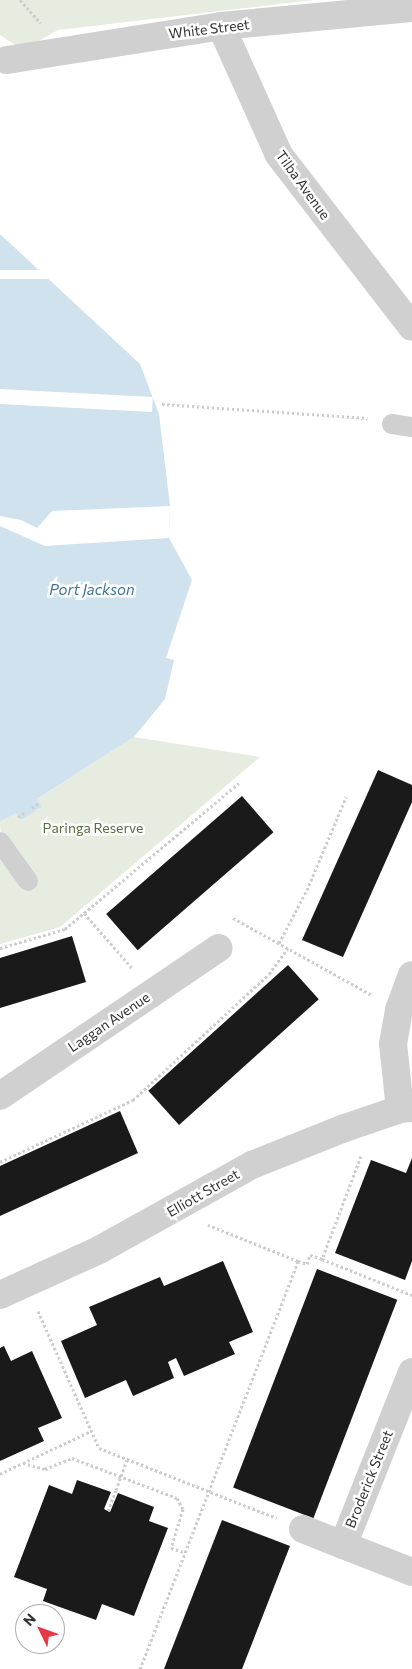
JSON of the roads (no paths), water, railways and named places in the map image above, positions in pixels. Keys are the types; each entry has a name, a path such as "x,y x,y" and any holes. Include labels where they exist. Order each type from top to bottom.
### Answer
{"street":[{"name":"White Street","path":"7,60 221,26 412,8"},
{"name":"Tilba Avenue","path":"221,26 279,155 412,327"},
{"name":"Laggan Avenue","path":"0,1096 219,948"},
{"path":"406,1108 393,1044 398,1010 412,975"},
{"name":"Elliott Street","path":"0,1295 173,1211 252,1166 375,1117 406,1108"},
{"name":"Broderick Street","path":"412,1372 343,1545 412,1572"},
{"path":"303,1529 343,1545"}],"lane":[{"path":"392,424 412,427"},
{"path":"0,842 28,881"}],"water":[{"name":"Port Jackson","path":"0,234 140,364 159,414 170,506 169,538 192,580 166,658 174,660 165,699 134,737 37,799 42,807 21,820 16,813 0,822"}],"park label":[{"name":"Paringa Reserve","path":"93,828"}]}
